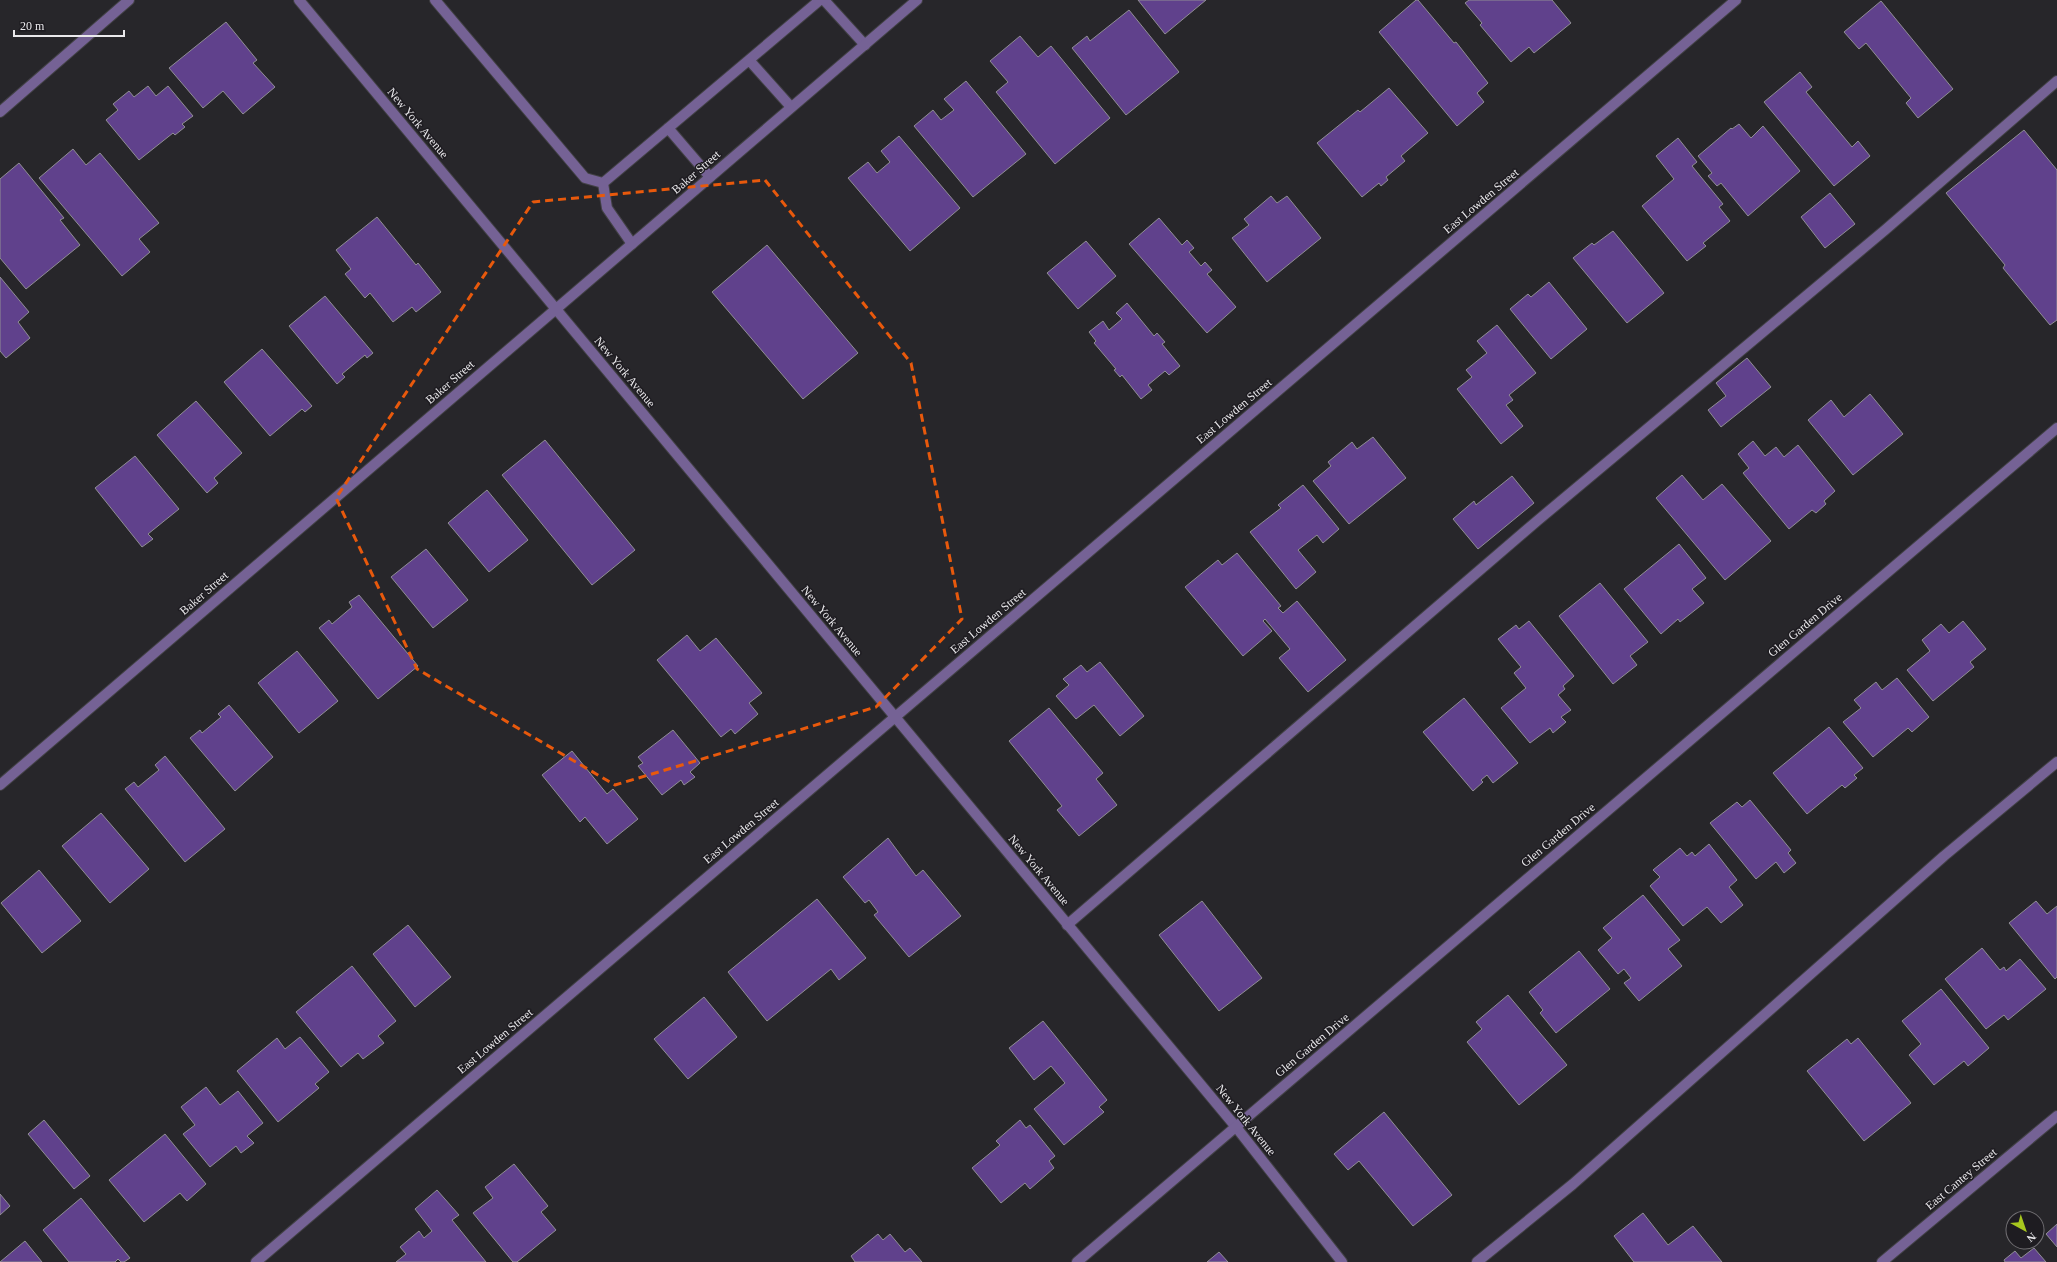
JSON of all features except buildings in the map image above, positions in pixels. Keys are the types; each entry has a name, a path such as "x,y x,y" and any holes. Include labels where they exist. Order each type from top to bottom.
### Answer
{"street":[{"path":"0,112 129,0"},
{"name":"New York Avenue","path":"299,0 1236,1127 1342,1262"},
{"path":"435,0 585,178 603,183"},
{"path":"603,183 820,0"},
{"path":"824,0 865,45"},
{"name":"Baker Street","path":"0,785 917,0"},
{"name":"East Lowden Street","path":"256,1262 1736,0"},
{"path":"749,60 791,107"},
{"path":"1067,925 1536,521 1879,235 2057,81"},
{"path":"668,128 710,177"},
{"path":"603,183 607,208 632,244"},
{"name":"Glen Garden Drive","path":"1077,1262 2057,428"},
{"path":"1477,1262 1573,1184 1944,856 2057,762"},
{"name":"East Cantey Street","path":"1882,1262 2057,1116"}],"highlighted area":[{"path":"765,180 911,363 962,619 876,707 615,785 417,669 336,498 533,202"}]}
